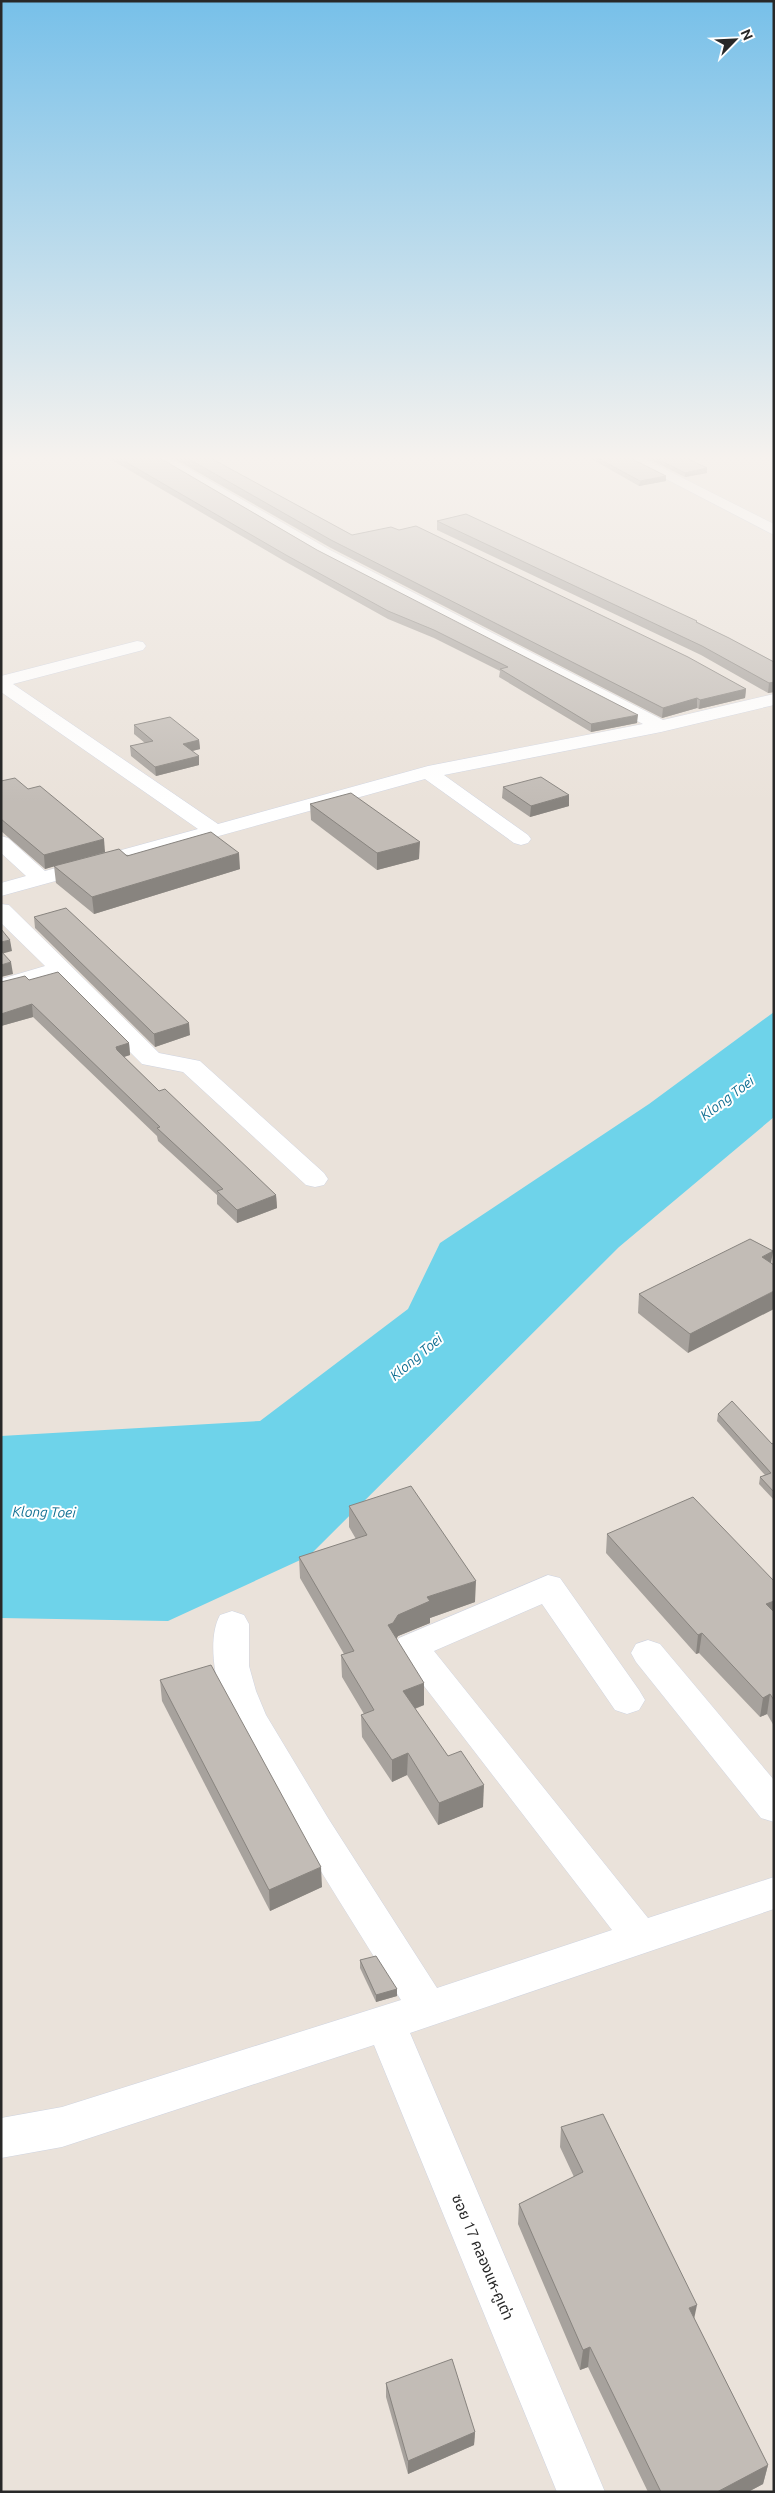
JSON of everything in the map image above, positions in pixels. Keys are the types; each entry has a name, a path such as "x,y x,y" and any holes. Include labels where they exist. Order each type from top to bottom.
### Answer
{"street":[{"path":"358,570 661,726"},
{"path":"1,683 137,646"},
{"path":"1,683 216,832"},
{"path":"742,687 770,700"},
{"path":"1,890 428,772 661,726 770,700"},
{"path":"428,772 521,840"},
{"path":"1,842 40,878"},
{"path":"1,910 151,1059 191,1066 315,1179"},
{"path":"1,986 61,969"},
{"path":"627,1700 548,1587 411,1647 641,1938"},
{"path":"232,1624 232,1666 238,1691 250,1719 315,1829 428,2008"},
{"path":"648,1653 774,1807"},
{"path":"1,2138 62,2127 641,1938 770,1900"},
{"name":"ซอย 17 คลองแห-คูเต่า","path":"385,2023 581,2492"}],"water":[{"name":"Klong Toei","path":"774,1012 774,1117 619,1247 309,1556 168,1621 1,1618 1,1436 260,1421 408,1309 440,1243 649,1104"}],"building":[{"path":"314,570 357,570 638,715 591,724 500,669 508,667 434,630 388,611"},
{"path":"391,570 508,570 688,657 746,689 700,700 697,698 663,708"},
{"path":"542,570 588,570 697,621 774,662 774,682 769,683 702,646"},
{"path":"170,717 199,740 183,744 199,756 155,767 130,746 153,741 134,725"},
{"path":"541,777 569,795 531,806 503,787"},
{"path":"15,778 28,789 40,786 104,839 44,855 1,819 1,781"},
{"path":"351,793 420,842 377,853 310,804"},
{"path":"211,832 239,853 92,897 54,866 119,849 127,856"},
{"path":"66,908 189,1023 154,1034 34,917"},
{"path":"1,929 10,940 1,942"},
{"path":"1,951 11,962 1,965"},
{"path":"58,972 129,1043 116,1047 117,1050 159,1091 165,1089 276,1195 237,1210 217,1191 223,1189 157,1128 160,1127 32,1004 1,1014 1,982 25,976 29,980"},
{"path":"750,1239 773,1251 762,1257 774,1265 774,1291 690,1334 639,1294"},
{"path":"732,1401 772,1444 774,1443 774,1492 760,1477 771,1473 718,1414"},
{"path":"411,1486 476,1581 427,1597 430,1601 398,1615 393,1623 388,1625 424,1683 403,1691 448,1756 461,1751 484,1785 439,1803 408,1753 392,1760 361,1715 374,1710 341,1655 354,1651 299,1557 367,1535 349,1506"},
{"path":"693,1497 774,1581 774,1601 766,1604 774,1612 774,1700 770,1694 763,1698 702,1633 698,1635 607,1534"},
{"path":"211,1665 321,1867 269,1890 160,1680"},
{"path":"376,1956 397,1989 376,1995 360,1960"},
{"path":"603,2114 697,2305 689,2308 768,2465 717,2492 661,2492 590,2347 583,2350 519,2204 583,2172 561,2127"},
{"path":"452,2359 475,2432 408,2461 386,2383"}]}
